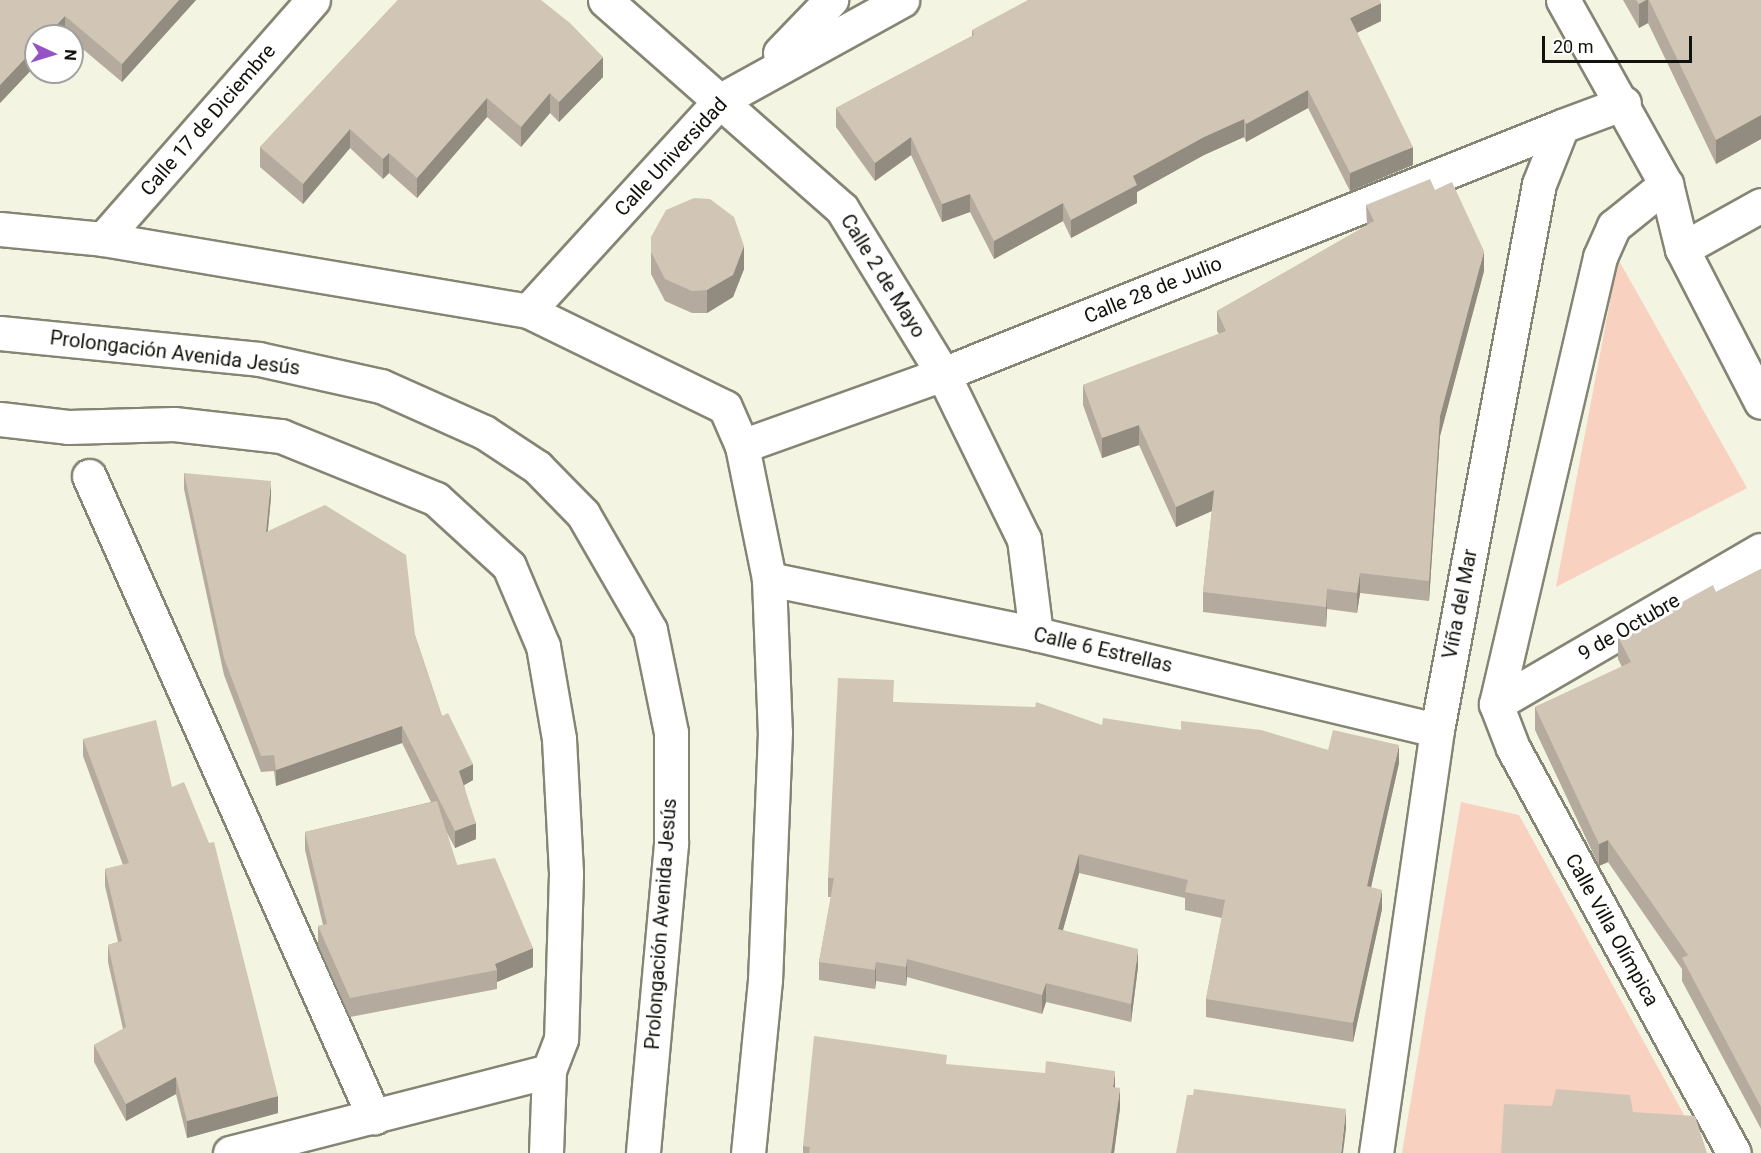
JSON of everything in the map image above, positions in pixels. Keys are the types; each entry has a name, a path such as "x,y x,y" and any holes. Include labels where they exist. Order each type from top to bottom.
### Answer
{"street":[{"name":"Calle 17 de Diciembre","path":"103,239 313,0"},
{"name":"Calle 2 de Mayo","path":"605,0 842,209 943,374 1024,539 1036,634"},
{"path":"761,74 831,0"},
{"name":"Calle Universidad","path":"528,311 721,100 761,74 902,0"},
{"path":"1563,0 1624,103 1666,184 1682,249 1761,402"},
{"path":"1562,126 1624,103"},
{"name":"Calle 28 de Julio","path":"742,446 943,374 1562,126"},
{"name":"Viña del Mar","path":"1376,1153 1437,730 1539,184 1562,126"},
{"path":"1497,704 1600,256 1614,226 1666,184"},
{"path":"1682,249 1761,205"},
{"path":"0,229 103,239 528,311 725,407 742,446 769,579 775,732 771,865 748,1153"},
{"name":"Prolongación Avenida Jesús","path":"0,333 258,358 381,386 484,432 537,467 583,514 650,630 671,732 671,844 643,1153"},
{"path":"0,419 68,427 174,424 280,436 436,499 509,566 543,646 560,739 566,874 561,1039 549,1071 546,1153"},
{"path":"89,476 374,1117"},
{"name":"9 de Octubre","path":"1497,704 1761,550"},
{"name":"Calle 6 Estrellas","path":"769,579 1036,634 1437,730"},
{"name":"Calle Villa Olímpica","path":"1497,704 1513,748 1734,1153"},
{"path":"230,1153 549,1071"}],"shaded area":[{"path":"1618,259 1747,488 1556,587"},
{"path":"1461,802 1519,815 1705,1153 1402,1153"}],"building":[{"path":"0,0 179,0 122,64 84,32 84,24 74,24 65,16 57,24 24,24 24,60 0,85"},
{"path":"398,0 541,0 570,23 603,57 559,102 550,93 521,127 487,98 417,178 389,153 383,159 350,129 303,184 260,147"},
{"path":"1028,0 1380,0 1381,3 1350,18 1413,147 1350,173 1308,90 1246,124 1244,119 1204,137 1133,176 1137,185 1071,220 1063,203 994,241 970,194 942,204 911,137 875,163 836,108 974,35 972,30"},
{"path":"1649,0 1761,0 1761,115 1716,140"},
{"path":"1430,179 1435,190 1452,182 1484,251 1440,416 1429,581 1360,573 1357,593 1327,589 1326,607 1203,592 1214,490 1176,507 1139,425 1102,438 1083,385 1226,331 1217,311 1374,221 1366,205"},
{"path":"694,198 710,199 734,217 744,246 733,275 707,290 692,291 665,279 651,252 651,237 666,210"},
{"path":"184,473 271,481 266,532 325,505 406,555 415,635 442,716 448,713 473,764 459,771 476,823 455,831 402,726 276,770 274,755 261,756 224,658"},
{"path":"1761,569 1761,1107 1682,958 1688,955 1608,840 1599,844 1535,707 1631,662 1618,637 1713,585 1716,592"},
{"path":"838,678 894,680 893,702 1035,707 1036,702 1102,725 1103,718 1181,730 1181,721 1261,730 1328,750 1333,730 1399,745 1367,886 1382,890 1353,1023 1206,999 1225,900 1185,892 1188,880 1079,854 1058,929 1138,949 1131,1004 1046,983 1042,995 907,959 906,967 876,962 875,970 819,962 834,878 828,878"},
{"path":"156,720 172,787 184,782 209,843 214,842 278,1096 187,1121 176,1077 126,1104 94,1045 126,1027 108,945 122,941 105,869 129,863 83,739"},
{"path":"437,801 457,865 495,858 533,948 495,964 497,970 350,998 318,926 327,924 305,832"},
{"path":"814,1036 947,1055 946,1064 1045,1073 1046,1061 1115,1071 1113,1087 1120,1088 1111,1153 809,1153 810,1147 803,1146"},
{"path":"1194,1089 1346,1109 1341,1153 1176,1153 1187,1095 1193,1095"},
{"path":"1556,1089 1630,1095 1633,1112 1695,1116 1707,1153 1501,1153 1504,1104 1552,1106"}]}
